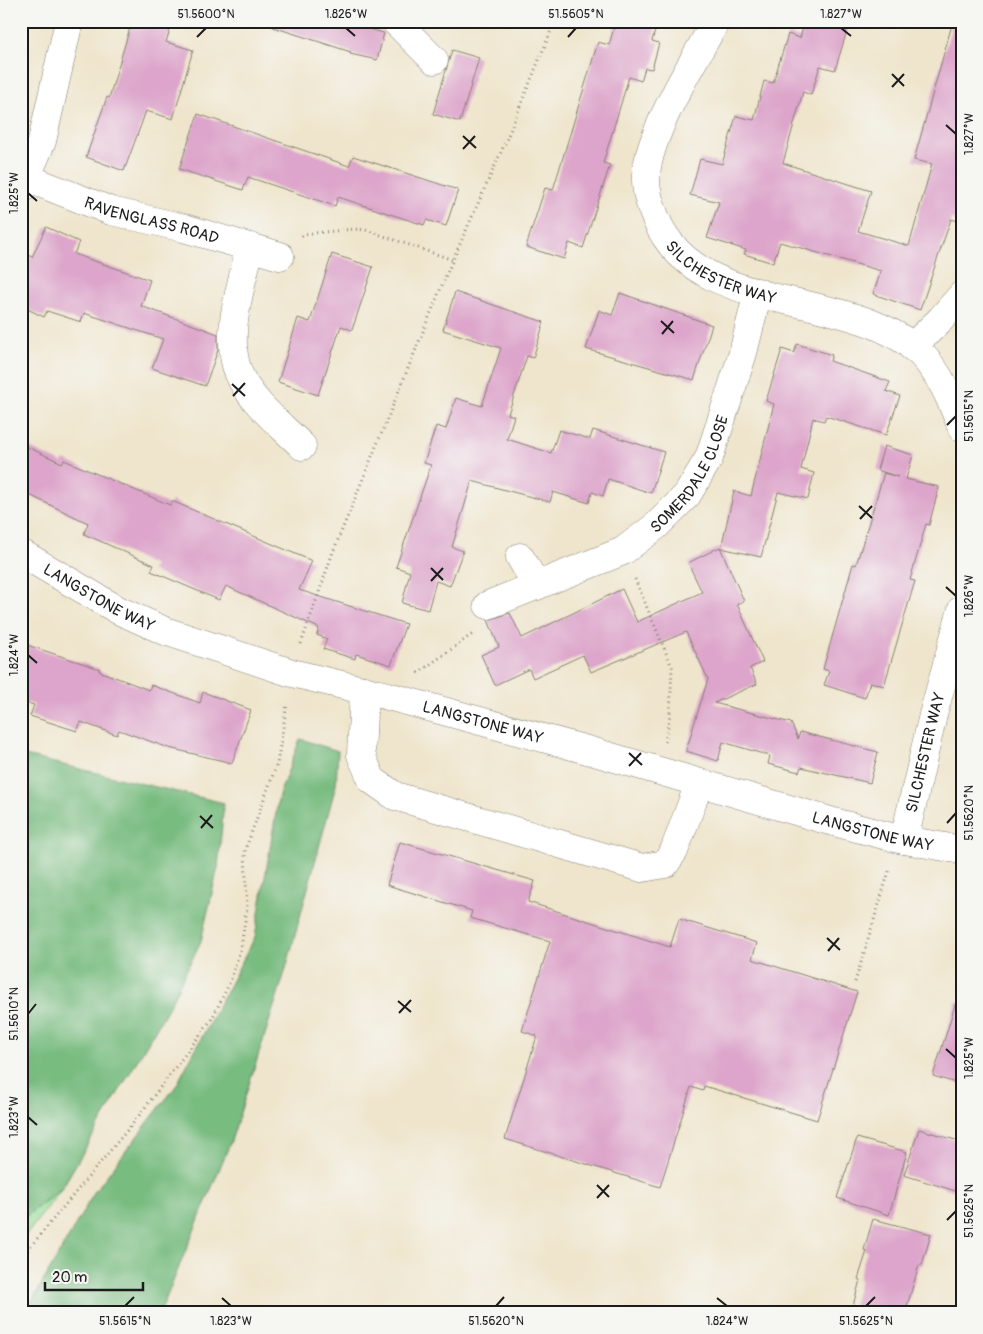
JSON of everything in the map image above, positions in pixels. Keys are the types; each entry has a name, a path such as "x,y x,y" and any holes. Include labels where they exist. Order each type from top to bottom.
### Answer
{"street":[{"name":"RAVENGLASS ROAD","path":"69,21 44,132 24,184 111,211 280,256"},
{"path":"395,21 434,60"},
{"name":"SILCHESTER WAY","path":"716,21 657,131 646,175 648,201 663,234 683,258 723,282 856,318 882,328 912,347 934,369 945,388 962,428"},
{"path":"250,247 234,330 234,355 239,375 248,389 302,446"},
{"name":"SOMERDALE CLOSE","path":"488,605 623,551 656,526 681,501 699,477 709,458 743,352 758,292"},
{"path":"912,347 962,295"},
{"name":"LANGSTONE WAY","path":"21,553 110,606 165,631 292,673 376,693 591,751 822,819 901,839 962,850"},
{"path":"520,557 537,586"},
{"name":"SILCHESTER WAY","path":"901,839 962,609"},
{"path":"376,693 361,755 372,780 395,796 642,868 665,864 674,851 699,784"}],"path":[{"path":"280,256 304,234 354,229 379,233 453,260"},
{"path":"623,551 672,667 670,714 660,772"},
{"path":"376,693 483,626 488,605"},
{"path":"855,982 901,839"}],"green space":[{"path":"300,739 338,751 336,785 285,972 231,1141 160,1313 25,1313 95,1191 176,1086 255,937 279,795"},
{"path":"25,756 224,803 218,867 201,941 167,1010 62,1188 21,1220 21,769"},
{"path":"62,1188 21,1242 21,1220"}],"building":[{"path":"132,21 173,21 166,42 193,50 173,119 146,111 124,171 86,157 107,97 109,98"},
{"path":"274,21 338,21 384,33 377,60 350,54 351,52 273,27"},
{"path":"616,21 638,21 656,27 652,41 659,43 652,69 645,68 641,81 629,77 603,163 610,165 583,248 569,243 564,259 526,247 545,188 553,190 598,42 609,45"},
{"path":"809,21 850,21 835,70 820,66 811,95 803,92 783,163 871,191 858,231 909,246 932,164 914,160 953,21 962,21 962,222 951,219 920,310 873,294 881,271 780,242 773,263 744,254 746,250 707,238 719,202 690,195 700,159 722,164 736,116 754,120 764,81 773,83 788,34 800,38 803,27 807,29"},
{"path":"452,50 479,58 460,122 433,114"},
{"path":"198,114 349,166 353,156 458,190 446,226 426,220 424,225 338,197 335,206 248,177 243,190 179,169"},
{"path":"46,227 79,242 74,254 150,280 141,306 218,334 218,350 205,386 152,368 163,339 84,313 81,322 47,311 44,317 21,306 21,252 32,257"},
{"path":"332,254 373,267 352,330 341,326 318,395 278,382 298,318 310,322"},
{"path":"455,292 544,322 533,358 527,356 508,414 514,416 507,439 551,453 559,430 590,439 593,430 664,452 651,493 608,479 603,496 592,492 589,503 553,492 550,502 472,481 452,547 463,551 450,586 436,581 428,610 402,603 410,572 396,567 431,465 424,463 436,426 446,429 456,398 482,406 501,348 443,330"},
{"path":"620,293 712,325 694,380 586,349 599,310 612,315"},
{"path":"797,344 832,355 830,361 890,382 886,391 900,396 886,435 826,416 824,421 813,418 801,469 814,473 808,499 778,492 761,557 721,548 734,491 751,496 774,404 766,401 782,349 794,353"},
{"path":"21,444 62,463 64,460 170,505 172,501 312,561 299,590 406,624 391,665 356,654 355,659 323,649 327,639 317,635 319,628 226,586 219,600 151,571 154,565 84,534 88,523 21,491"},
{"path":"884,446 913,455 906,479 939,487 929,525 926,524 910,580 915,581 884,686 870,682 865,698 824,685 829,671 823,669 853,564 856,565 884,473 898,477 877,470"},
{"path":"720,547 744,601 737,604 763,662 750,668 757,684 714,703 791,723 798,739 800,732 878,752 870,783 801,767 799,772 768,764 770,756 723,742 718,761 686,751 708,679 686,632 591,672 583,655 533,678 529,669 495,685 481,655 499,647 488,620 510,613 522,638 622,589 637,622 702,592 688,563"},
{"path":"21,643 100,669 99,671 149,690 151,685 200,703 203,692 251,710 232,763 169,748 119,730 117,735 81,722 77,731 30,716 34,705 21,701"},
{"path":"400,842 535,881 528,902 670,947 679,919 757,943 752,959 857,992 817,1120 704,1086 703,1091 691,1087 660,1187 505,1139 537,1036 522,1031 550,941 470,918 472,911 387,885"},
{"path":"956,1002 962,1003 962,1085 933,1076"},
{"path":"919,1129 962,1142 962,1193 904,1175"},
{"path":"857,1138 907,1152 889,1215 837,1198"},
{"path":"873,1219 931,1234 922,1265 919,1265 905,1313 851,1313 860,1280 858,1279 867,1251 864,1250"}]}
